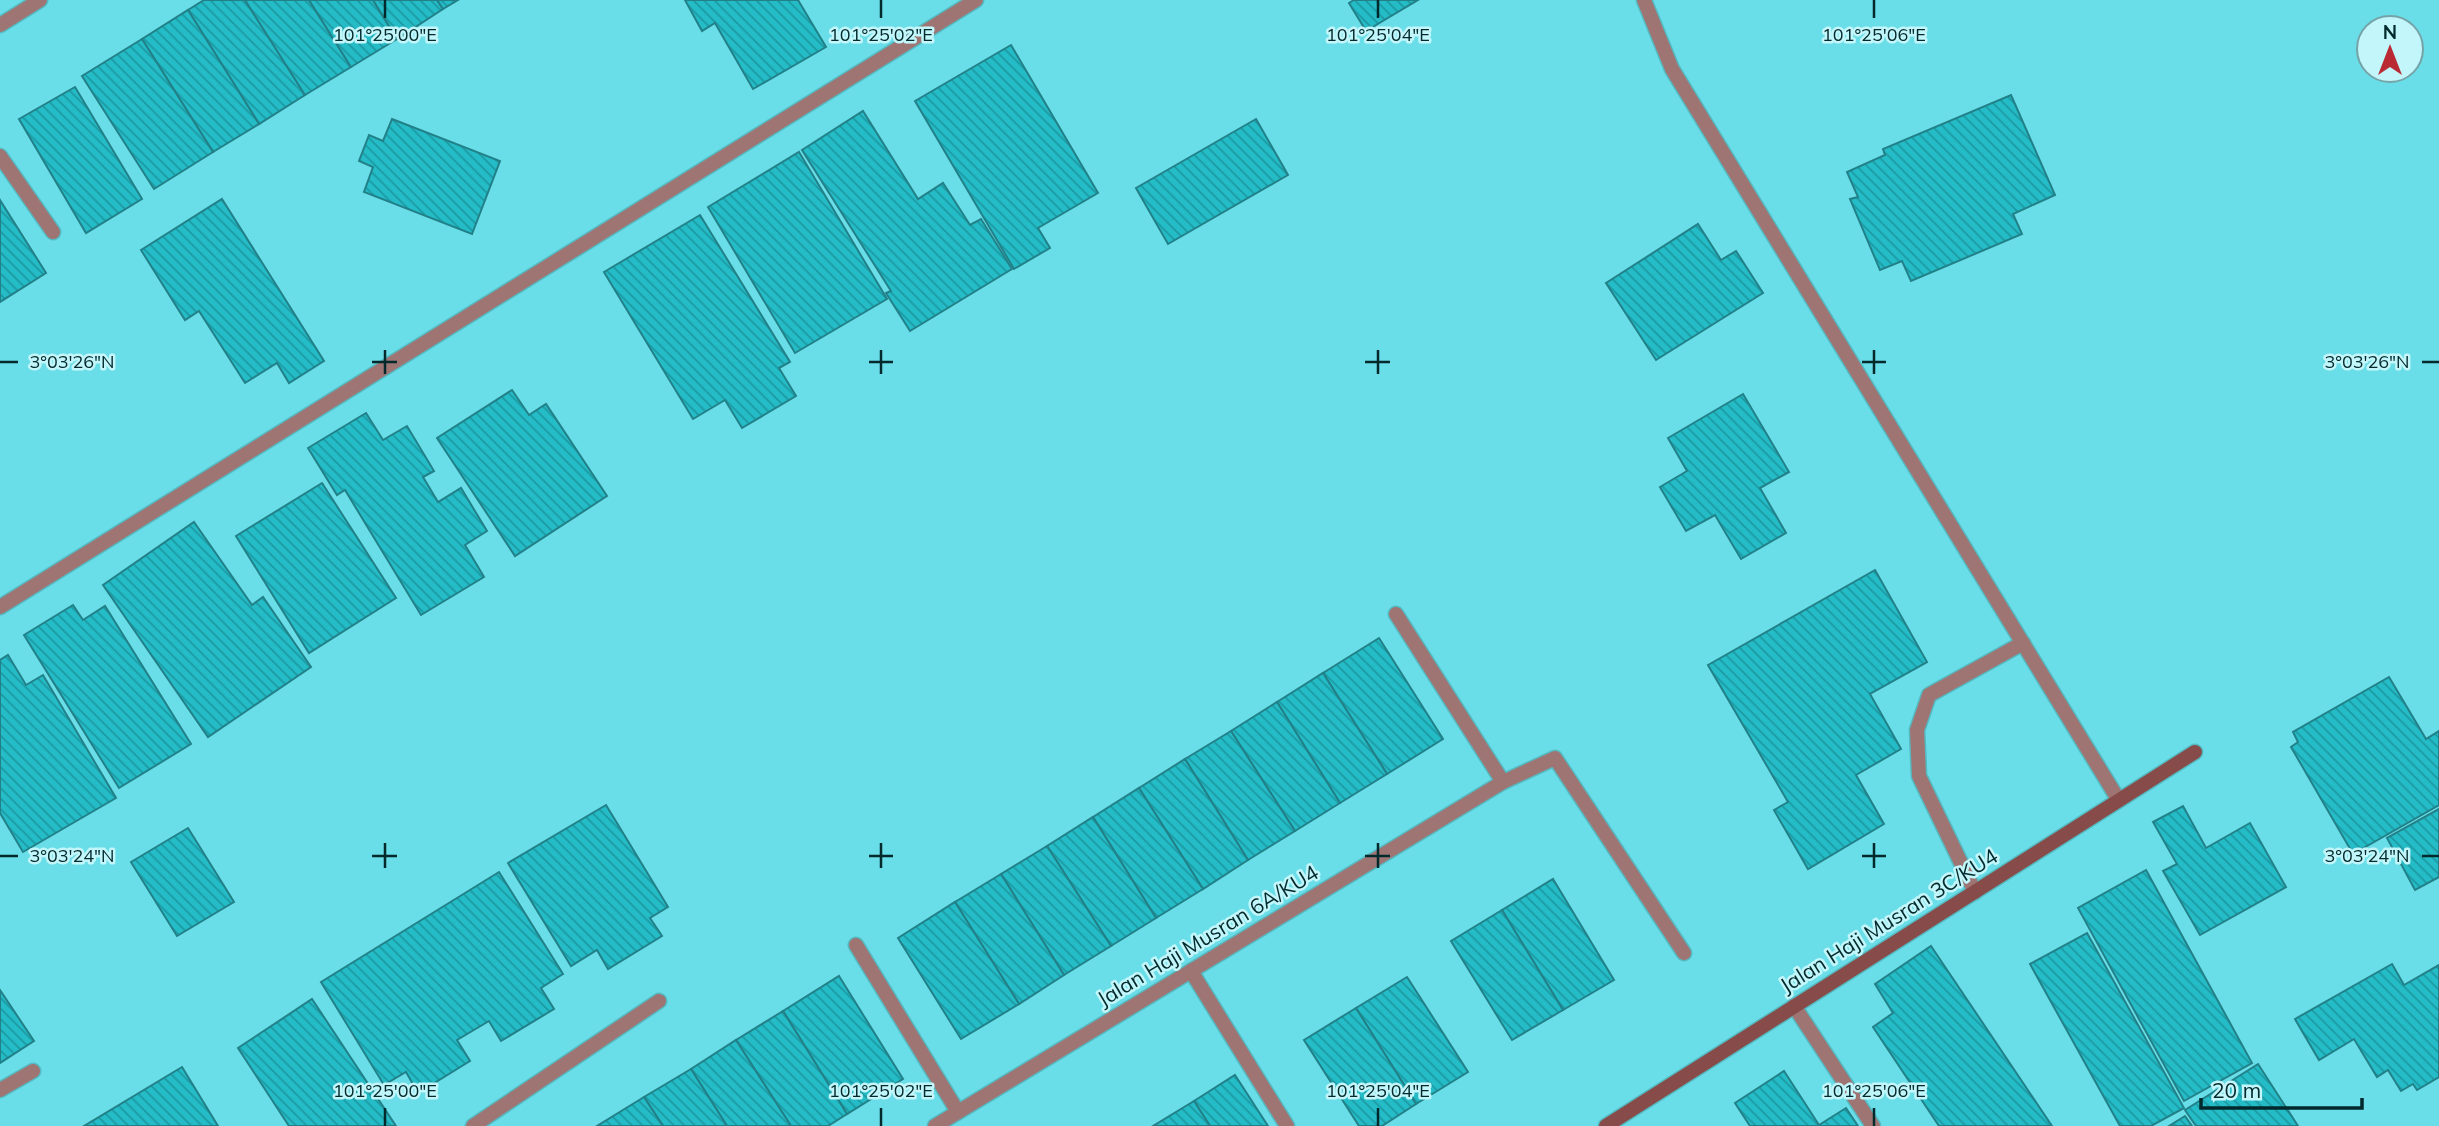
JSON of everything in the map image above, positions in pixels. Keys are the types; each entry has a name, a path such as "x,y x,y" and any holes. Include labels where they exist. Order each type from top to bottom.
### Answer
{"street":[{"path":"0,25 40,0"},
{"path":"0,607 976,0"},
{"path":"1644,0 1672,69 2118,799"},
{"path":"0,156 53,232"},
{"path":"1396,614 1503,782"},
{"path":"1976,892 1919,776 1917,730 1929,695 2023,643"},
{"name":"Jalan Haji Musran 3C/KU4","path":"1606,1126 2195,752"},
{"name":"Jalan Haji Musran 6A/KU4","path":"935,1126 1503,782 1555,758 1684,953"},
{"path":"856,945 958,1112"},
{"path":"1191,971 1287,1126"},
{"path":"473,1126 659,1001"},
{"path":"1794,1006 1873,1126"},
{"path":"0,1090 33,1071"}],"building":[{"path":"204,0 245,0 305,95 259,124 188,10"},
{"path":"245,0 309,0 351,67 305,95"},
{"path":"309,0 373,0 397,39 351,67"},
{"path":"373,0 437,0 443,9 397,39"},
{"path":"437,0 458,0 443,9"},
{"path":"685,0 798,0 826,47 753,89 715,23 702,31"},
{"path":"1354,0 1418,0 1366,31 1349,3"},
{"path":"188,10 259,124 213,152 142,39"},
{"path":"142,39 213,152 154,189 82,76"},
{"path":"1011,45 1098,193 1038,228 1050,248 1014,269 915,101"},
{"path":"75,87 142,199 86,233 19,119"},
{"path":"2011,95 2055,195 2013,214 2022,234 1911,281 1902,261 1880,270 1850,199 1858,197 1847,172 1885,155 1883,149"},
{"path":"863,111 918,199 943,183 970,225 981,219 1012,269 910,331 886,293 891,291 802,150"},
{"path":"392,119 500,161 472,234 364,192 373,167 359,161 369,135 383,141"},
{"path":"1256,119 1288,175 1168,244 1136,188"},
{"path":"799,152 887,299 795,353 708,207"},
{"path":"222,199 324,361 289,383 277,363 245,383 199,311 185,320 141,250"},
{"path":"0,200 46,273 0,302"},
{"path":"700,215 790,362 779,368 796,396 742,428 725,400 693,419 604,272"},
{"path":"1698,224 1721,260 1736,251 1763,293 1656,360 1606,283"},
{"path":"512,390 529,415 546,404 607,496 515,556 437,438"},
{"path":"1743,394 1789,472 1760,488 1786,533 1741,559 1715,515 1686,531 1660,487 1687,471 1668,438"},
{"path":"366,413 383,440 407,426 434,471 423,477 438,502 461,488 487,531 465,545 484,577 421,615 345,490 337,495 308,448"},
{"path":"322,483 396,598 309,653 236,536"},
{"path":"194,522 252,605 263,597 311,667 208,737 103,585"},
{"path":"1875,570 1927,662 1870,694 1901,749 1856,775 1884,824 1808,869 1774,810 1788,802 1708,665"},
{"path":"73,605 83,620 105,606 191,744 119,788 24,635"},
{"path":"1379,638 1443,739 1387,774 1323,673"},
{"path":"8,655 26,685 43,675 116,798 23,852 0,813 0,660"},
{"path":"1323,673 1387,774 1340,803 1277,702"},
{"path":"2389,677 2426,739 2439,731 2439,805 2353,854 2291,747 2298,742 2293,732"},
{"path":"1277,702 1340,803 1295,831 1231,731"},
{"path":"1231,731 1295,831 1248,860 1185,759"},
{"path":"1185,759 1248,860 1203,889 1139,788"},
{"path":"1139,788 1203,889 1156,918 1093,817"},
{"path":"606,805 668,907 650,918 662,936 608,969 597,950 571,966 508,863"},
{"path":"2183,806 2206,848 2250,823 2286,887 2200,935 2163,871 2177,864 2153,822"},
{"path":"2439,809 2439,877 2415,890 2387,838"},
{"path":"1093,817 1156,918 1111,946 1047,846"},
{"path":"188,828 234,902 177,936 131,862"},
{"path":"1047,846 1111,946 1064,975 1001,874"},
{"path":"2146,870 2252,1063 2184,1101 2078,908"},
{"path":"499,872 563,974 541,988 554,1009 501,1041 489,1021 457,1040 470,1061 418,1093 406,1072 384,1085 321,982"},
{"path":"1001,874 1064,975 1019,1004 955,902"},
{"path":"1553,879 1614,980 1563,1010 1502,910"},
{"path":"955,902 1019,1004 961,1039 898,938"},
{"path":"1502,910 1563,1010 1512,1040 1451,941"},
{"path":"2087,933 2184,1108 2151,1126 2120,1126 2030,964"},
{"path":"1931,946 2052,1126 1939,1126 1873,1027 1893,1013 1875,984"},
{"path":"2392,964 2404,985 2439,965 2439,1077 2417,1090 2413,1084 2401,1091 2388,1070 2377,1077 2354,1039 2319,1060 2295,1019"},
{"path":"839,976 903,1079 847,1114 783,1011"},
{"path":"1407,977 1468,1072 1416,1104 1356,1008"},
{"path":"0,990 34,1041 0,1063"},
{"path":"312,999 396,1126 289,1126 238,1048"},
{"path":"1356,1008 1416,1104 1382,1126 1359,1126 1304,1040"},
{"path":"783,1011 847,1114 828,1126 791,1126 736,1040"},
{"path":"736,1040 791,1126 727,1126 691,1069"},
{"path":"2258,1064 2298,1126 2196,1126 2185,1110"},
{"path":"182,1067 218,1126 84,1126"},
{"path":"691,1069 727,1126 663,1126 644,1097"},
{"path":"1784,1071 1819,1125 1846,1108 1858,1126 1750,1126 1735,1103"},
{"path":"1235,1075 1268,1126 1210,1126 1194,1101"},
{"path":"644,1097 663,1126 597,1126"},
{"path":"1194,1101 1210,1126 1153,1126"},
{"path":"2185,1116 2192,1126 2169,1126"}]}
